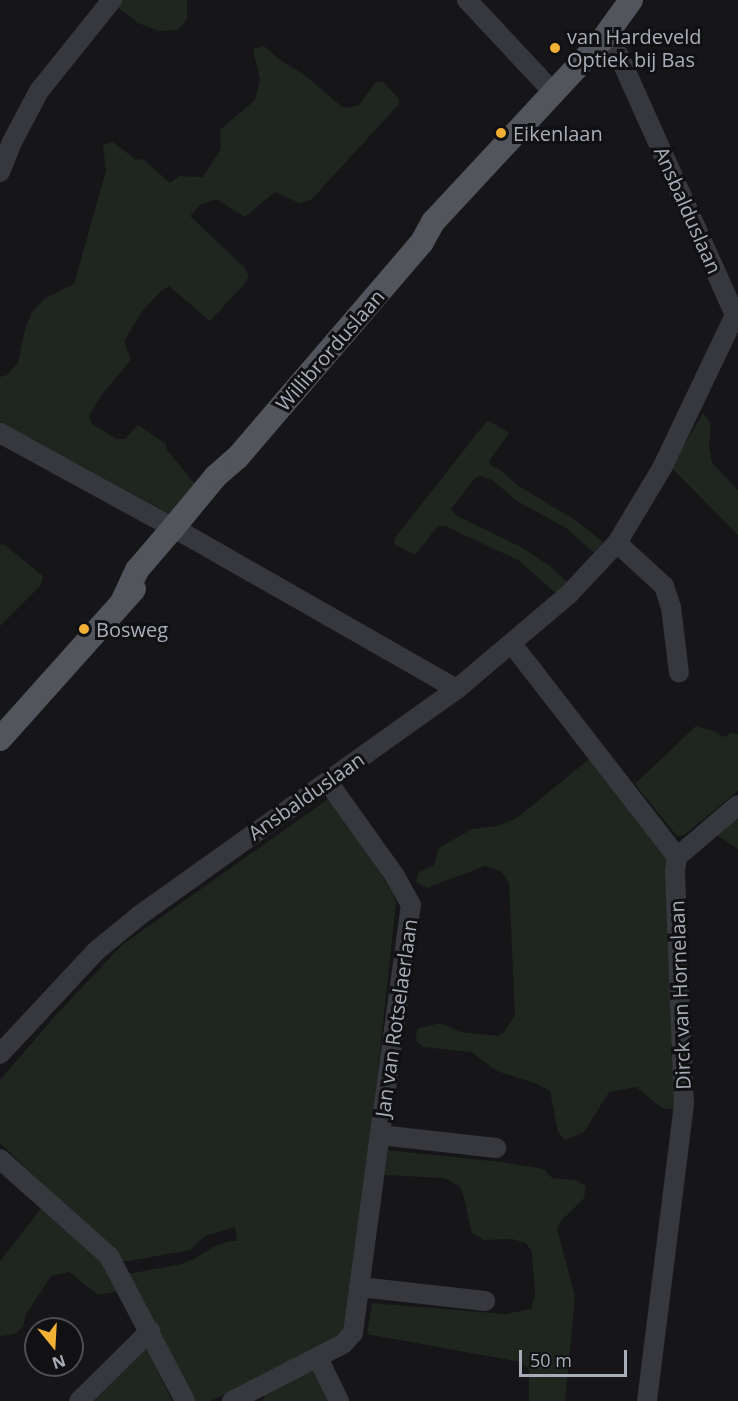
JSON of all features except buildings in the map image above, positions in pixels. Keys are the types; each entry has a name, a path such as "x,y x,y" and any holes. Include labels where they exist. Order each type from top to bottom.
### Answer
{"main road":[{"name":"Willibrorduslaan","path":"0,739 123,600 178,530 215,496 237,458 422,242 433,222 603,39 631,0"}],"street":[{"path":"0,172 12,142 39,91 112,0"},
{"path":"467,0 553,92"},
{"name":"Ansbalduslaan","path":"0,1054 96,951 179,886 457,689 570,593 617,543 662,468 737,315 619,56 603,39"},
{"path":"0,433 178,530 457,689"},
{"path":"617,543 664,586 670,607 679,673"},
{"path":"512,644 677,857 738,806"},
{"name":"Jan van Rotselaerlaan","path":"232,1401 343,1344 353,1333 411,905 395,876 328,782"},
{"name":"Dirck van Hornelaan","path":"647,1401 684,1104 675,872 677,857"},
{"name":"Jan van Rotselaerlaan","path":"380,1135 496,1148"},
{"path":"0,1159 108,1256 150,1331 185,1401"},
{"path":"360,1287 485,1301"},
{"path":"79,1401 150,1331"},
{"path":"318,1358 339,1401"}],"shaded area":[{"path":"116,0 187,0 187,19 178,30 159,31 138,23 113,4"},
{"path":"264,46 280,60 306,76 341,106 348,108 359,105 376,82 383,82 399,99 399,104 311,200 299,203 275,192 245,217 216,199 200,205 190,216 245,268 249,276 210,321 169,286 160,292 143,310 124,341 131,360 102,394 89,416 92,424 117,439 125,439 138,425 166,444 167,450 195,484 170,514 0,422 0,377 7,375 18,363 25,329 32,312 44,299 74,284 106,171 103,145 113,142 136,160 143,159 170,183 179,176 203,177 221,149 220,130 255,100 260,80 253,49"},
{"path":"703,413 711,423 709,446 712,463 738,490 738,535 671,467"},
{"path":"490,421 509,433 489,461 490,465 502,471 517,485 575,520 603,542 594,553 566,528 517,501 492,480 481,476 475,478 451,509 455,515 521,547 550,566 568,583 559,596 518,560 445,526 438,526 415,555 394,544 395,538 486,422"},
{"path":"0,545 5,545 43,576 41,585 0,626"},
{"path":"696,726 714,731 723,737 732,733 738,734 738,791 684,835 677,836 635,784"},
{"path":"593,756 669,859 678,1110 662,1108 636,1087 609,1092 584,1132 565,1140 558,1132 550,1091 537,1084 497,1071 471,1052 423,1047 416,1040 417,1029 440,1023 460,1032 498,1036 504,1032 515,1015 509,883 501,871 485,866 427,888 416,882 418,873 434,865 439,848 472,829 497,826 517,818"},
{"path":"331,797 393,893 396,903 351,1321 342,1341 210,1401 191,1401 128,1274 182,1264 213,1247 229,1241 237,1241 235,1227 205,1236 190,1250 119,1261 114,1252 0,1143 0,1080 56,1015 122,945"},
{"path":"738,816 738,849 718,836"},
{"path":"388,1150 544,1169 552,1178 576,1180 586,1186 584,1198 561,1221 557,1229 575,1296 565,1401 529,1401 529,1369 521,1362 367,1334 372,1303 505,1314 531,1309 535,1294 532,1252 526,1243 512,1239 484,1240 472,1233 462,1190 444,1178 385,1175"},
{"path":"43,1206 109,1268 120,1291 98,1295 69,1272 51,1276 24,1317 23,1327 15,1334 0,1336 0,1261"},
{"path":"146,1346 172,1401 73,1401"},
{"path":"312,1365 329,1401 263,1401 266,1390"}],"place":[{"name":"van Hardeveld Optiek bij Bas","path":"555,48"},
{"name":"Eikenlaan","path":"501,133"},
{"name":"Bosweg","path":"84,629"}]}
